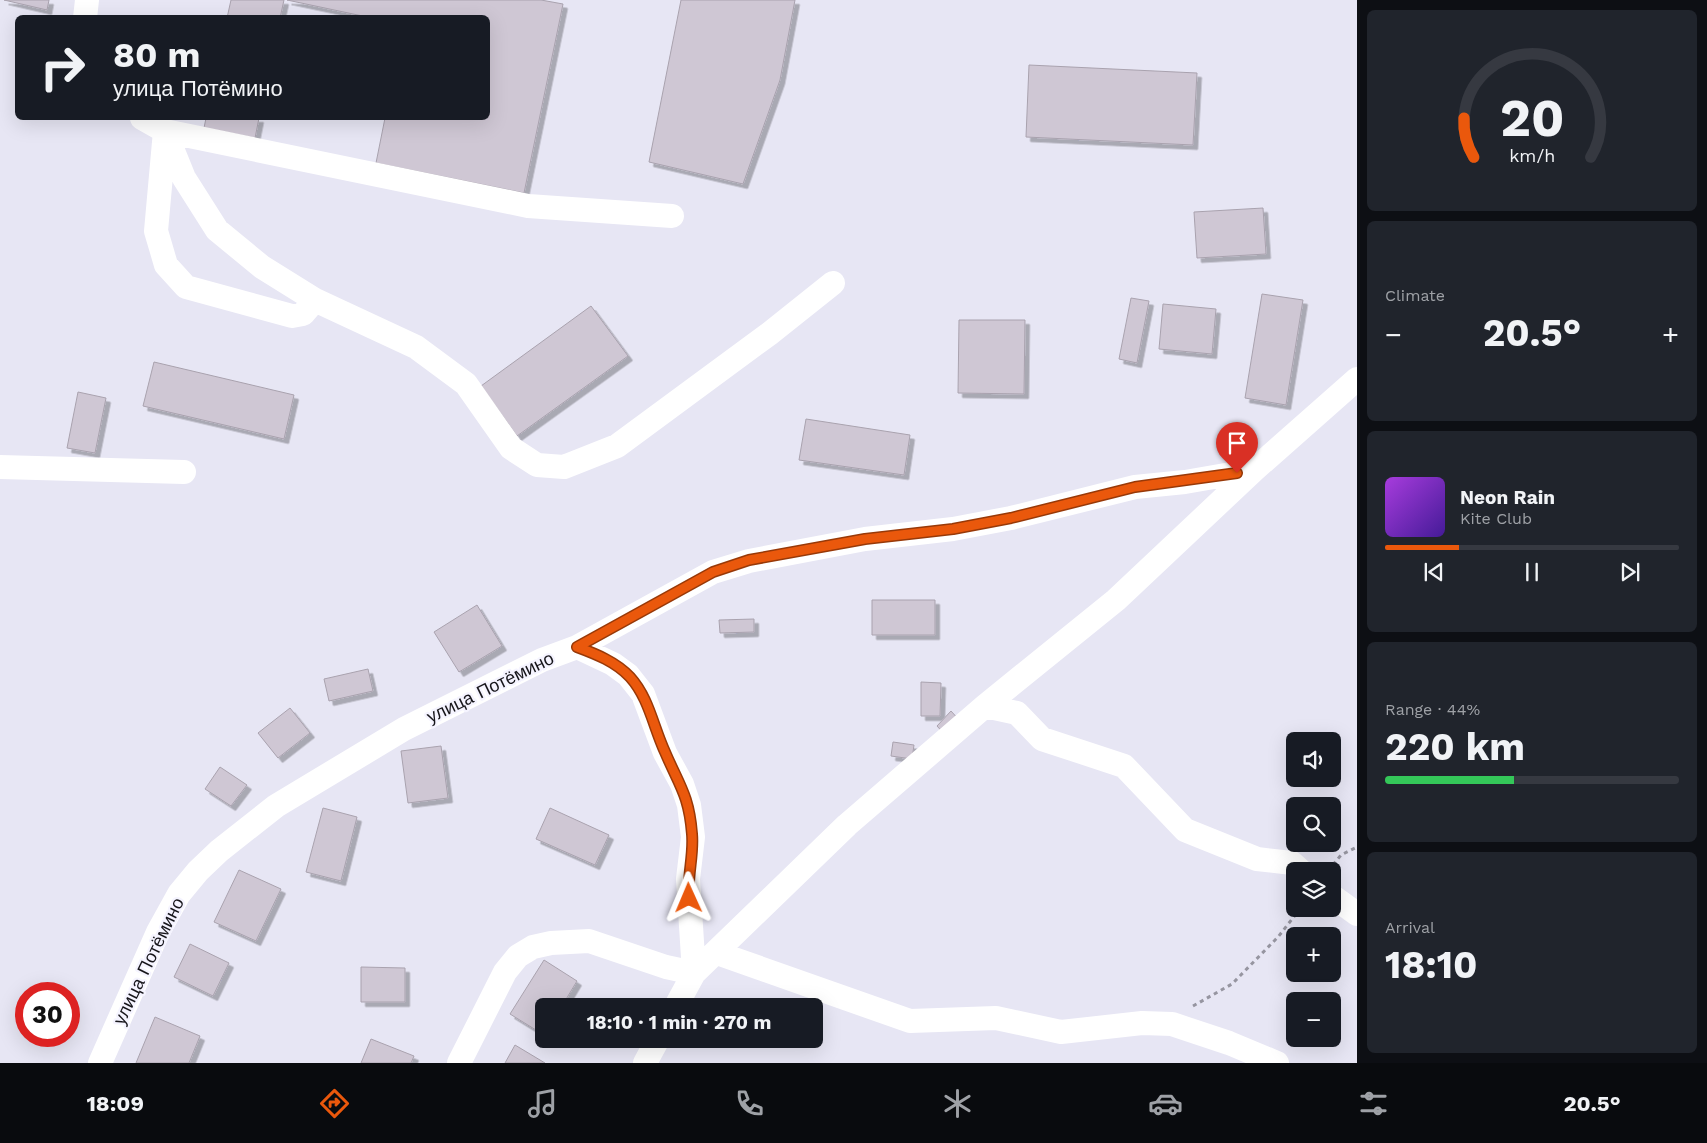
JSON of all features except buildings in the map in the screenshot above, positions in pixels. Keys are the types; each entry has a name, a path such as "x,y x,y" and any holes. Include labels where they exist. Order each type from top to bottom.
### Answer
{"street":[{"path":"85,15 87,0"},
{"path":"146,120 165,131 528,206 672,216"},
{"path":"165,131 156,230 166,265 186,287 292,316 303,314 315,300"},
{"path":"165,131 184,178 217,230 262,267 315,300 416,347 466,384 511,448 537,465 564,467 617,446 769,334 833,283"},
{"path":"680,998 694,973 717,953 847,824 985,706 1116,600 1254,470 1357,379"},
{"path":"0,467 184,472"},
{"name":"улица Потёмино","path":"100,1063 158,932 179,894 218,851 276,806 404,729 542,660 577,647 713,572 749,560 865,539 953,529 1011,518 1135,487 1254,470"},
{"path":"577,647 613,664 628,675 643,694 665,753 682,784 689,805 693,837 688,879 694,973"},
{"path":"985,706 1017,713 1042,739 1124,766 1185,830 1257,859 1286,862"},
{"path":"1341,902 1357,914"},
{"path":"459,1063 505,972 518,956 533,947 552,943 589,941 666,967 694,973"},
{"path":"717,953 910,1021 996,1018 1061,1032 1142,1023 1172,1024 1229,1043 1277,1063"},
{"path":"645,1063 653,1048"}],"path":[{"path":"1336,862 1342,855 1357,847"},
{"path":"1190,1008 1232,984 1278,937 1294,917"}],"route":[{"path":"689,898 688,879 693,837 689,805 682,784 665,753 643,694 628,675 613,664 577,647 713,572 749,560 865,539 953,529 1011,518 1135,487 1185,482 1237,473"}]}
